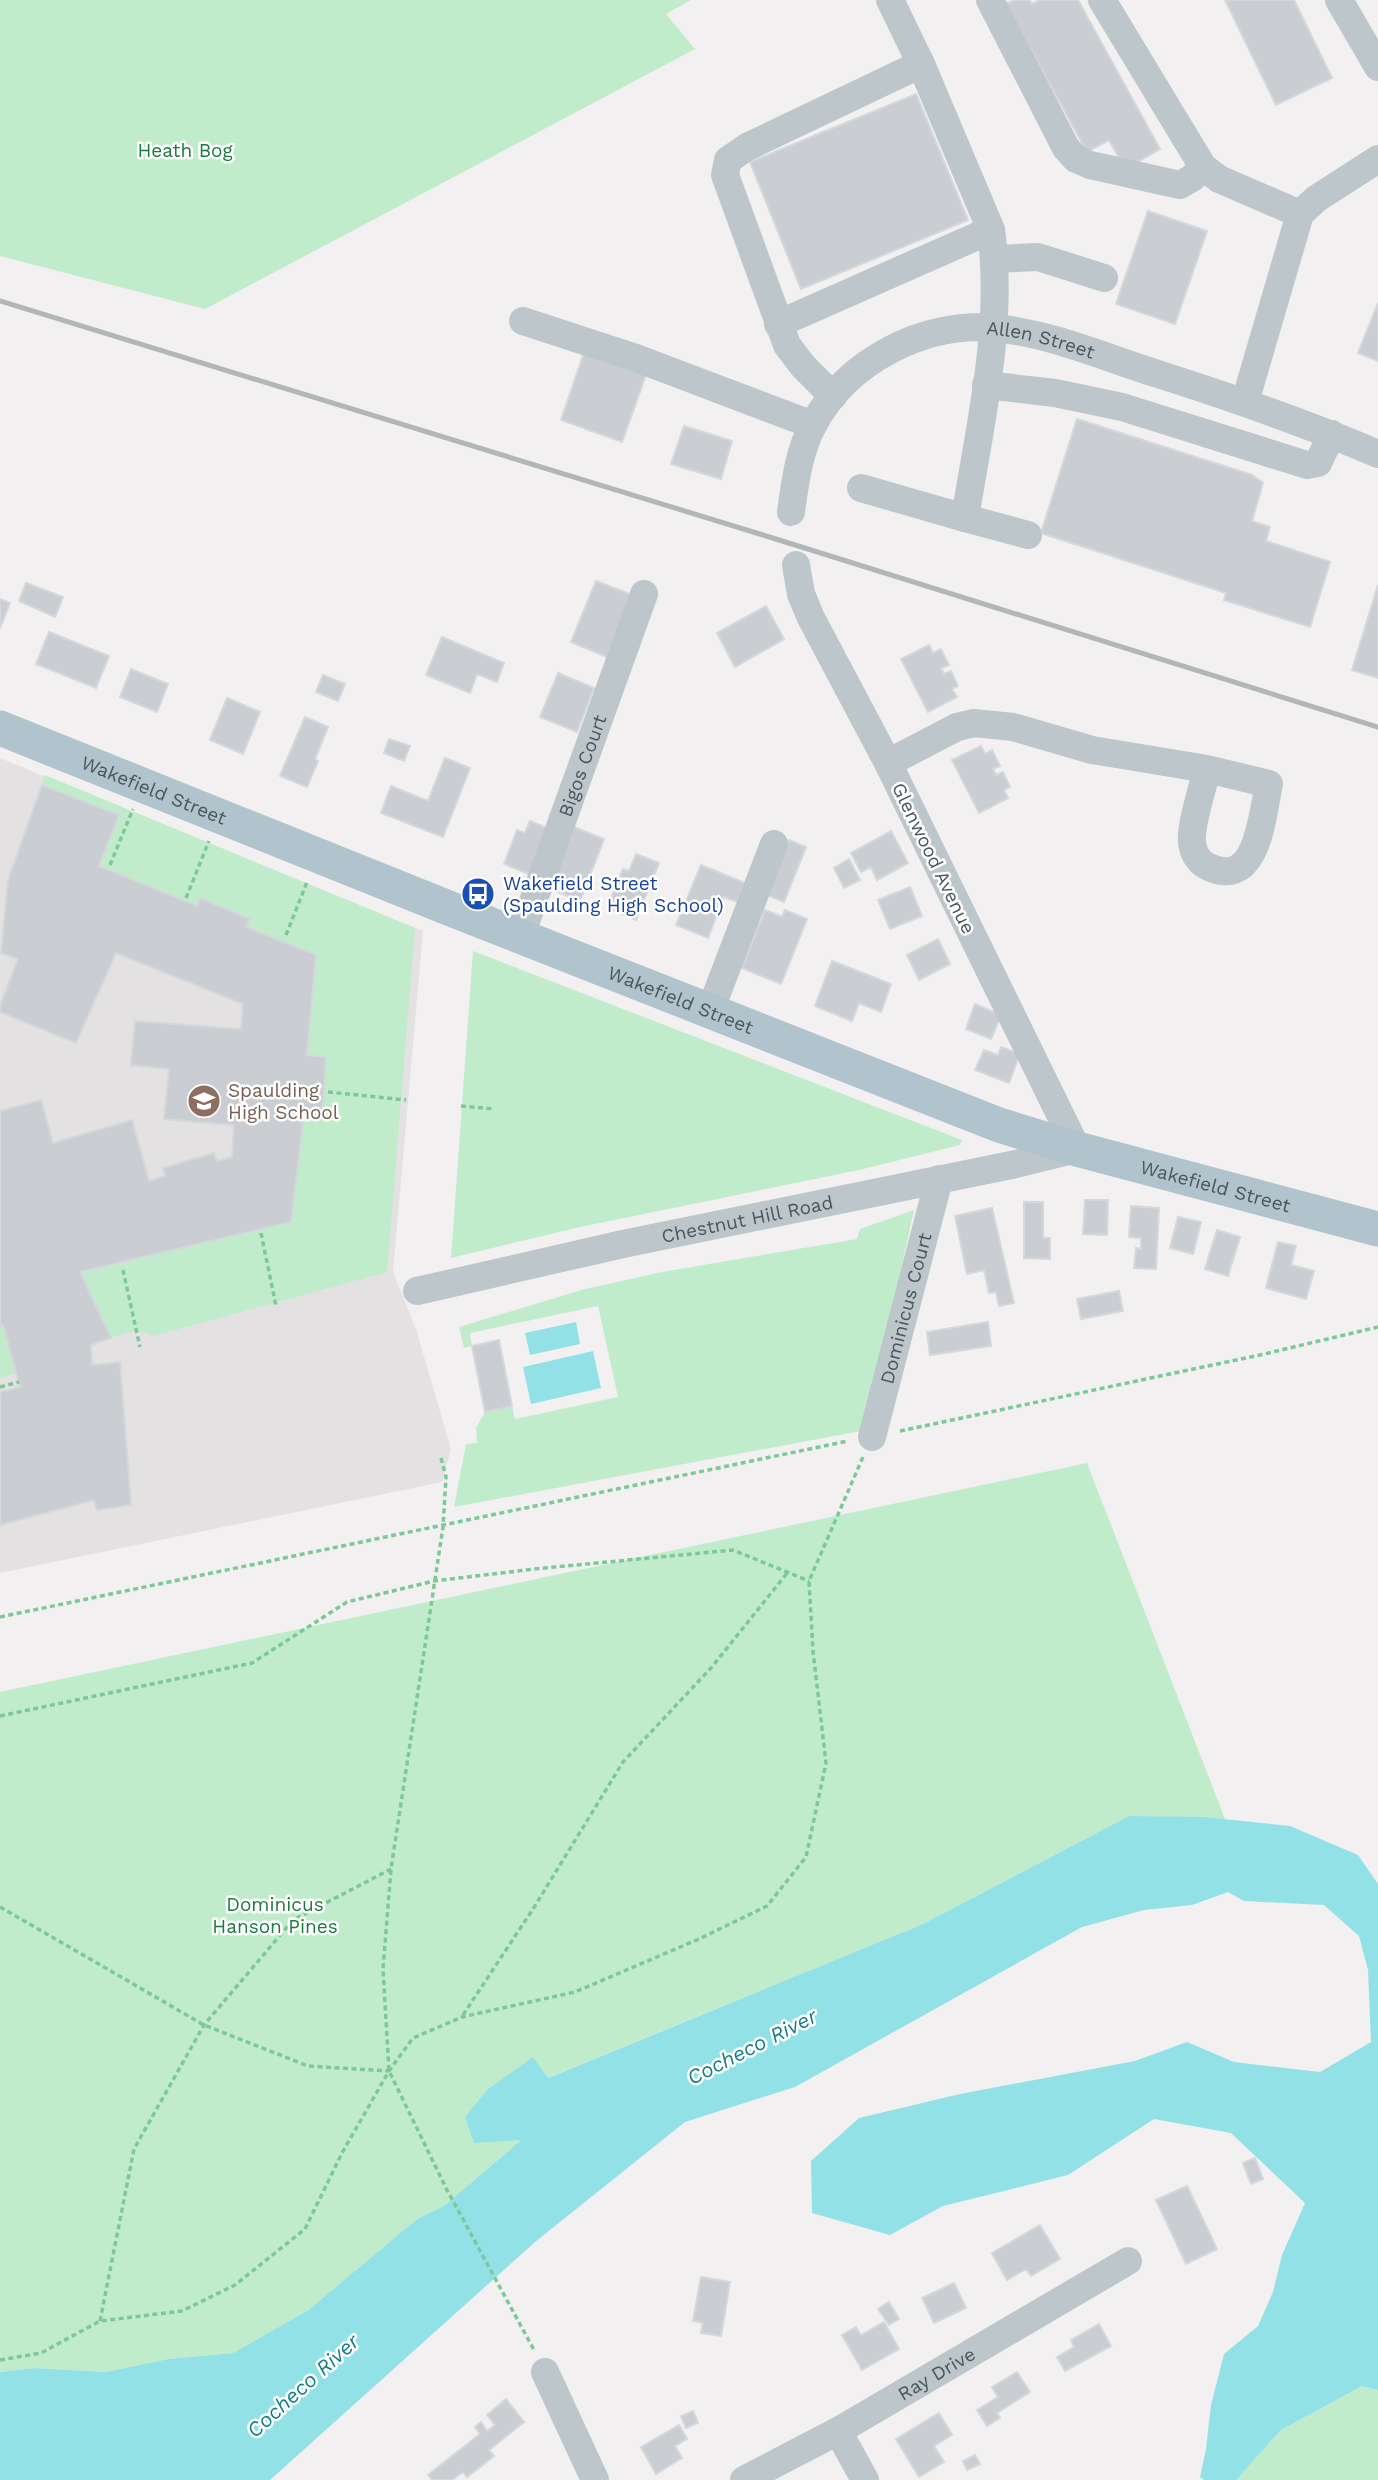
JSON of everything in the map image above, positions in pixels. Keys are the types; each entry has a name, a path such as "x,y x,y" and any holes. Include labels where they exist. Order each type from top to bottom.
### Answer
{"main road":[{"name":"Wakefield Street","path":"0,728 999,1125 1077,1149 1378,1229"}],"street":[{"path":"890,0 921,64 991,230 995,259 995,328 965,518"},
{"path":"990,0 1066,148 1076,159 1090,165 1180,185 1192,178 1203,166"},
{"path":"1102,0 1203,166 1219,179 1300,214"},
{"path":"1339,0 1378,67"},
{"path":"833,396 787,345 724,176 728,160 747,147 921,64"},
{"path":"1245,402 1300,214 1316,199 1378,159"},
{"path":"778,324 991,230"},
{"path":"995,259 1038,257 1104,278"},
{"path":"523,321 636,358 813,425"},
{"name":"Allen Street","path":"791,512 795,476 813,425 849,378 871,361 905,343 942,331 967,327 995,328 1044,338 1245,402 1378,454"},
{"path":"986,384 1044,391 1122,407 1307,465 1318,463 1332,434"},
{"path":"861,488 1028,535"},
{"name":"Glenwood Avenue","path":"796,565 801,594 811,618 888,764 1077,1149"},
{"name":"Bigos Court","path":"521,935 644,594"},
{"path":"888,764 957,727 974,723 1013,727 1092,750 1207,769"},
{"path":"710,1011 774,844"},
{"name":"Chestnut Hill Road","path":"417,1291 622,1244 1077,1149"},
{"name":"Dominicus Court","path":"872,1437 939,1179"},
{"name":"Ray Drive","path":"744,2480 838,2431 1128,2261"},
{"path":"545,2372 590,2478"},
{"path":"838,2431 865,2480"}],"path":[{"path":"110,865 133,807"},
{"path":"187,898 210,839"},
{"path":"286,935 308,879"},
{"path":"328,1092 406,1100"},
{"path":"461,1106 494,1109"},
{"path":"261,1233 276,1306"},
{"path":"123,1270 140,1347"},
{"path":"0,1617 872,1437 1260,1355 1378,1327"},
{"path":"0,1387 19,1382"},
{"path":"0,2360 41,2353 100,2321 182,2311 235,2285 305,2229 342,2154 389,2071 414,2039 462,2017 575,1992 699,1939 766,1906 806,1857 826,1763 808,1581 872,1437"},
{"path":"442,1458 446,1477 443,1527 391,1869 383,1969 389,2071 446,2188 545,2372"},
{"path":"0,1716 252,1663 347,1602 434,1581 733,1550 808,1581"},
{"path":"462,2017 533,1909 623,1762 712,1668 788,1572"},
{"path":"100,2321 134,2149 204,2025 293,1920 391,1869"},
{"path":"0,1907 204,2025 308,2066 389,2071"}],"shaded area":[{"name":"Spaulding High School","path":"0,758 423,931 393,1272 416,1329 451,1449 442,1482 0,1573"}],"green space":[{"name":"Heath Bog","path":"0,0 691,0 666,14 695,49 205,309 0,256"},
{"path":"45,775 415,928 387,1272 153,1336 132,1332 111,1338 80,1272 291,1221 304,1117 322,1119 326,1058 307,1055 316,956 246,927 250,919 201,899 197,906 99,866 119,815 42,785"},
{"path":"473,951 962,1140 960,1145 859,1170 580,1227 451,1258"},
{"path":"914,1210 866,1430 454,1507 466,1444 477,1443 476,1428 485,1412 512,1406 515,1419 618,1397 598,1306 470,1333 472,1346 464,1348 459,1327 585,1289 662,1272 857,1239 860,1229"},
{"path":"3,1325 16,1373 0,1378 0,1326"},
{"name":"Dominicus Hanson Pines","path":"1087,1463 1225,1819 1129,1816 923,1924 547,2078 533,2058 522,2139 444,2206 417,2219 307,2311 233,2353 168,2359 106,2372 34,2368 0,2372 0,1692"},
{"path":"1362,2386 1378,2390 1378,2480 1236,2480 1281,2430"}],"water":[{"path":"576,1322 580,1344 530,1355 525,1333"},
{"path":"593,1351 601,1388 531,1404 523,1367"},
{"name":"Cocheco River","path":"1129,1816 1204,1817 1290,1826 1358,1855 1378,1884 1378,2390 1362,2386 1281,2430 1236,2480 1204,2480 1200,2477 1211,2405 1224,2354 1258,2326 1273,2292 1282,2255 1305,2203 1231,2133 1154,2119 1068,2175 943,2206 890,2235 812,2213 811,2161 859,2118 960,2094 1135,2061 1187,2042 1234,2062 1320,2072 1371,2042 1368,1970 1359,1936 1324,1905 1244,1901 1228,1892 1192,1905 1144,1910 1082,1927 795,2087 685,2122 535,2242 270,2480 0,2480 0,2372 34,2368 106,2372 168,2359 233,2353 307,2311 417,2219 444,2206 521,2140 474,2143 465,2117 487,2090 533,2057 548,2078 923,1924"}],"building":[{"path":"1014,0 1029,0 1032,4 1040,0 1078,0 1160,149 1125,169 1109,140 1087,152 1006,4"},
{"path":"1225,0 1294,0 1332,78 1276,105"},
{"path":"916,94 968,220 801,289 750,162"},
{"path":"1148,211 1207,231 1175,324 1116,304"},
{"path":"1378,303 1378,361 1358,353"},
{"path":"586,347 648,369 622,442 561,420"},
{"path":"1077,419 1252,475 1263,483 1252,521 1270,527 1266,541 1330,562 1310,627 1224,600 1226,593 1041,533"},
{"path":"684,426 732,441 721,479 671,464"},
{"path":"596,581 632,595 607,657 571,642"},
{"path":"26,583 63,597 55,617 19,601"},
{"path":"1378,585 1378,678 1352,670"},
{"path":"0,599 10,603 0,628"},
{"path":"766,606 784,639 735,667 717,633"},
{"path":"49,632 109,656 96,688 36,664"},
{"path":"442,637 504,663 497,682 477,674 470,693 426,675"},
{"path":"929,645 933,653 941,649 949,665 941,668 944,674 951,671 958,686 952,689 957,697 928,712 901,659"},
{"path":"131,669 168,684 157,712 120,697"},
{"path":"558,673 594,688 577,732 540,717"},
{"path":"323,675 345,684 338,701 316,692"},
{"path":"227,698 260,712 243,754 210,740"},
{"path":"305,717 328,727 307,787 280,776"},
{"path":"389,739 410,746 404,761 384,753"},
{"path":"981,746 985,754 992,750 1000,766 993,769 996,775 1003,772 1010,787 1004,790 1008,798 979,813 952,760"},
{"path":"445,758 470,768 443,837 381,813 391,786 428,801"},
{"path":"42,785 119,815 99,866 197,906 200,898 250,919 246,927 316,955 307,1055 326,1057 322,1119 304,1117 291,1222 80,1272 111,1338 91,1345 92,1365 120,1362 131,1505 97,1510 94,1500 0,1525 0,1392 20,1387 3,1325 0,1326 0,1111 41,1100 53,1143 132,1120 149,1181 165,1176 163,1168 214,1153 217,1161 232,1157 234,1125 164,1119 169,1069 131,1065 135,1021 241,1029 243,1004 116,953 76,1043 0,1012 18,959 1,953 8,880"},
{"path":"530,821 552,830 534,876 504,864 517,830 525,833"},
{"path":"574,827 604,839 580,901 550,889"},
{"path":"891,831 908,863 877,880 871,867 861,872 851,853"},
{"path":"789,840 806,847 784,902 767,895"},
{"path":"636,854 659,863 636,920 607,908 623,869 629,871"},
{"path":"849,859 860,880 844,888 834,868"},
{"path":"701,865 745,883 737,902 724,897 708,938 676,925"},
{"path":"910,887 922,916 890,929 878,900"},
{"path":"765,910 782,917 785,910 807,919 781,984 742,968"},
{"path":"938,939 950,964 919,980 907,955"},
{"path":"832,961 891,984 881,1012 859,1003 852,1021 815,1006"},
{"path":"975,1004 1001,1015 991,1039 966,1029"},
{"path":"1001,1047 1020,1054 1009,1083 975,1070 984,1050 998,1055"},
{"path":"1085,1200 1108,1200 1107,1235 1083,1234"},
{"path":"1024,1202 1043,1202 1043,1238 1050,1238 1050,1259 1024,1258"},
{"path":"1131,1206 1159,1208 1156,1269 1134,1268 1136,1248 1141,1249 1141,1238 1129,1237"},
{"path":"992,1208 1014,1303 999,1306 996,1292 989,1293 984,1270 967,1274 955,1216"},
{"path":"1178,1217 1201,1222 1193,1254 1170,1248"},
{"path":"1217,1230 1240,1237 1228,1276 1205,1269"},
{"path":"1278,1242 1296,1246 1291,1265 1314,1271 1306,1299 1266,1288"},
{"path":"1119,1291 1123,1311 1081,1319 1077,1299"},
{"path":"988,1322 991,1346 930,1355 927,1332"},
{"path":"499,1340 512,1406 485,1412 472,1346"},
{"path":"1255,2158 1263,2179 1251,2184 1243,2163"},
{"path":"1187,2186 1217,2249 1186,2264 1156,2200"},
{"path":"1040,2225 1060,2259 1031,2276 1026,2269 1007,2280 992,2253"},
{"path":"701,2277 730,2282 721,2336 701,2333 703,2323 693,2321"},
{"path":"954,2283 966,2308 934,2323 922,2298"},
{"path":"889,2302 899,2319 889,2325 878,2309"},
{"path":"884,2322 899,2349 862,2370 842,2335 856,2327 861,2335"},
{"path":"1099,2324 1111,2346 1065,2371 1057,2357 1074,2347 1071,2340"},
{"path":"1017,2372 1030,2392 997,2413 1000,2418 987,2426 977,2410 998,2397 992,2387"},
{"path":"506,2399 524,2422 489,2450 494,2456 467,2477 463,2472 452,2480 432,2480 428,2475 480,2434 475,2427 481,2422 487,2431 495,2425 487,2415"},
{"path":"693,2411 698,2423 686,2428 681,2416"},
{"path":"939,2413 952,2435 934,2446 944,2462 919,2477 896,2439"},
{"path":"679,2425 687,2439 675,2446 682,2458 656,2474 641,2447"},
{"path":"975,2455 980,2464 967,2470 963,2461"}],"railway":[{"path":"0,301 1378,727"}],"place":[{"name":"Wakefield Street (Spaulding High School)","path":"478,894"},
{"name":"Spaulding High School","path":"204,1101"}]}
